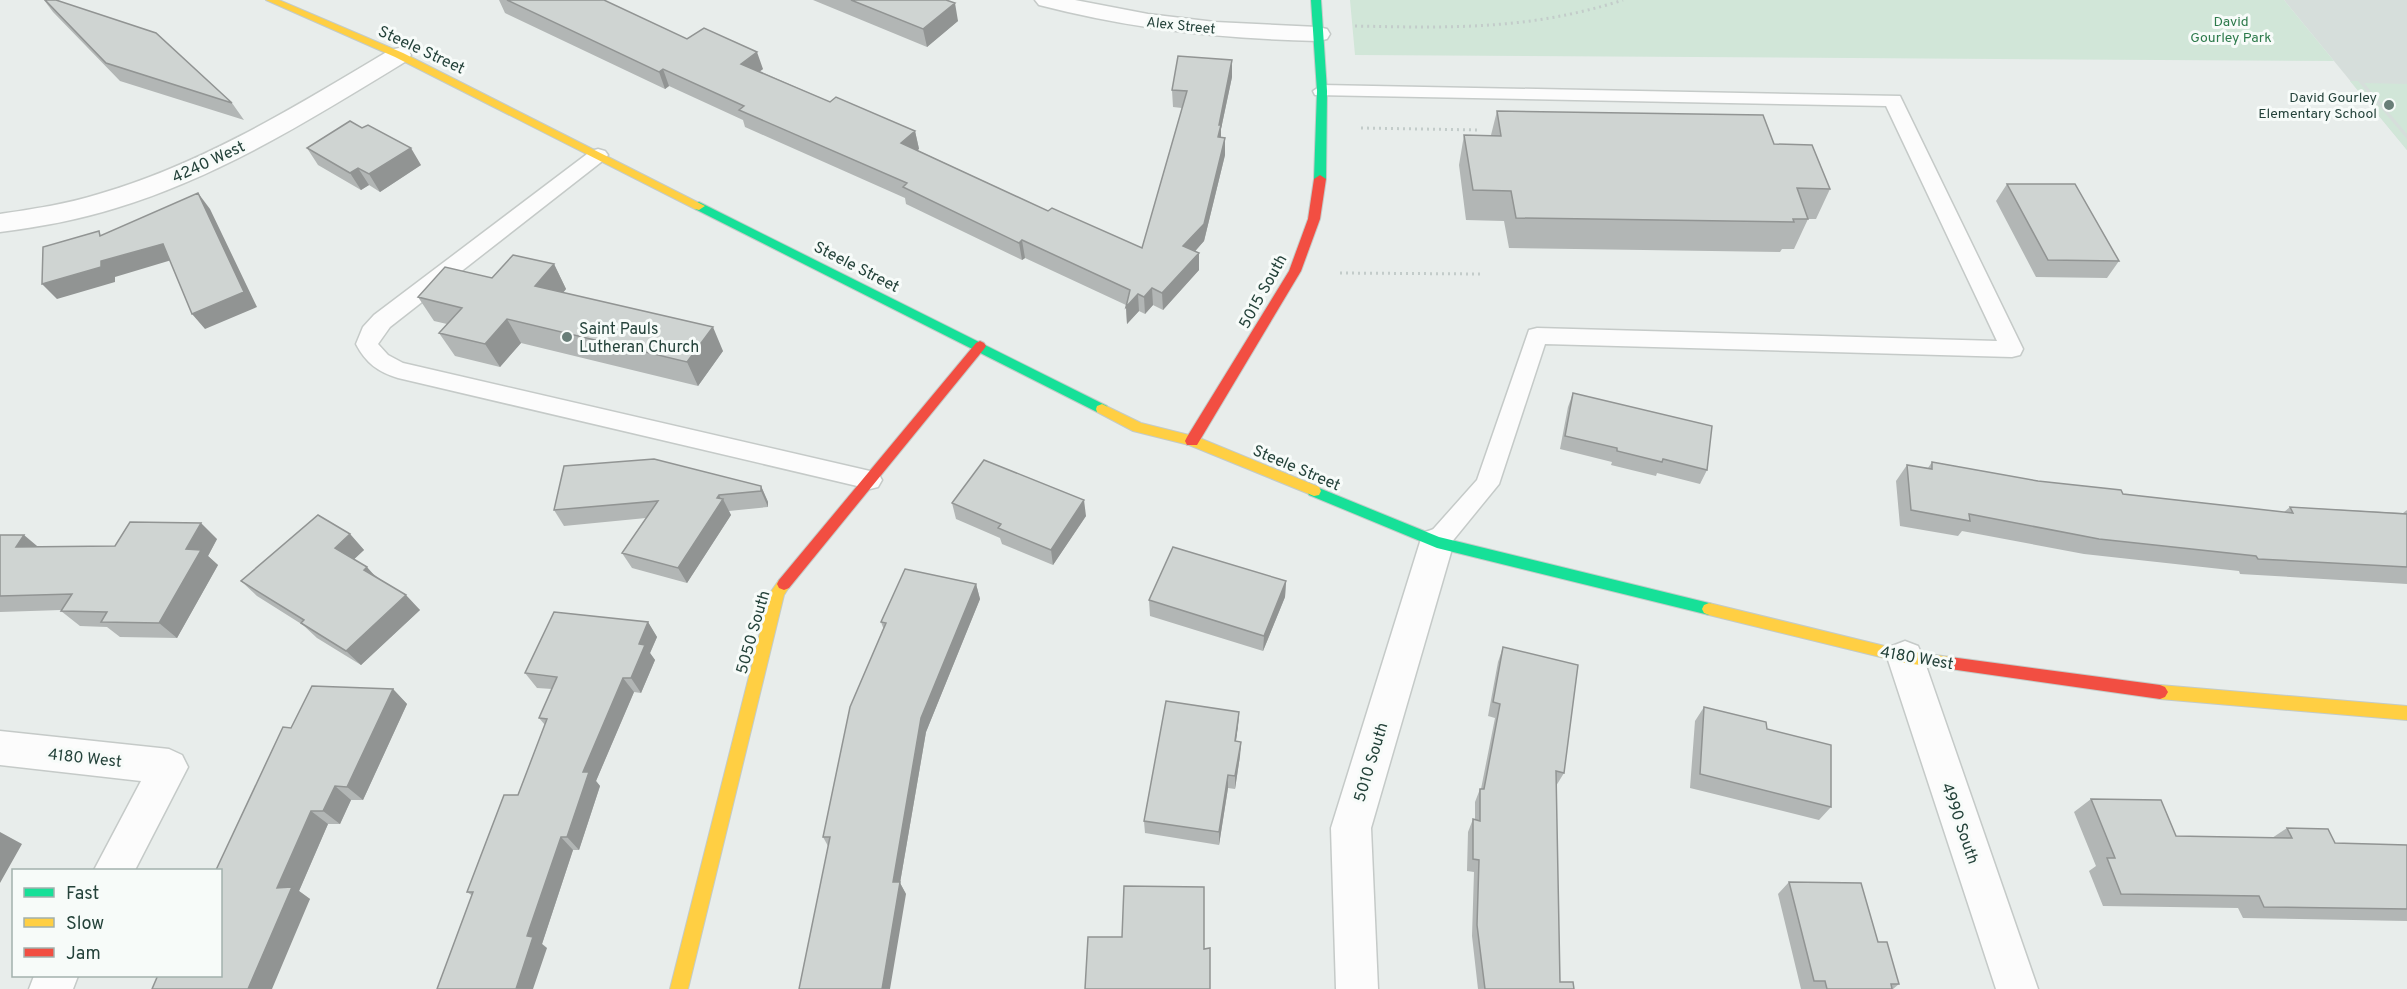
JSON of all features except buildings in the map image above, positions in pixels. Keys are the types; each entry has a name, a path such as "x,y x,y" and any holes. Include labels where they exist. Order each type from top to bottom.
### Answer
{"street":[{"name":"Steele Street","path":"271,0 399,55 1138,427 1192,441 1437,542"},
{"name":"Alex Street","path":"1047,0 1083,10 1182,27 1318,34"},
{"name":"5015 South","path":"1192,441 1295,271 1314,219 1322,166 1322,91 1316,0"},
{"name":"4240 West","path":"0,223 38,219 158,184 279,128 399,55"},
{"name":"5050 South","path":"680,989 777,593 980,346"},
{"name":"4180 West","path":"1437,542 1905,657 2200,697 2407,713"},
{"name":"5010 South","path":"1357,989 1350,828 1437,542"},
{"name":"4990 South","path":"1905,657 2017,989"},
{"name":"4180 West","path":"0,748 169,767 115,869"}],"lane":[{"path":"1322,91 1893,100 2012,349 1536,336 1487,484 1437,542"},
{"path":"598,155 382,321 371,333 367,344 371,352 380,362 398,370 870,480"}],"path":[{"path":"1354,26 1494,28 1536,24 1596,10 1623,0"},
{"path":"1361,128 1480,130"},
{"path":"1340,273 1480,274"}],"shaded area":[{"name":"David Gourley Elementary School","path":"2284,0 2407,0 2407,150 2334,61"}],"green space":[{"name":"David Gourley Park","path":"1350,0 2284,0 2334,61 1355,55"},
{"path":"2350,81 2358,81 2407,139 2407,150"},
{"path":"2364,83 2407,84 2407,134"}],"traffic: fast":[{"path":"1316,0 1322,91 1320,179"},
{"path":"699,206 1102,409"},
{"path":"1314,491 1437,542 1709,609"}],"traffic: slow":[{"path":"271,0 399,55 699,206"},
{"path":"1102,409 1138,427 1192,441 1314,491"},
{"path":"679,989 777,593 784,584"},
{"path":"1709,609 1905,657 1950,663"},
{"path":"2160,692 2407,713"}],"traffic: jam":[{"path":"1192,441 1295,271 1314,219 1320,179"},
{"path":"784,584 980,346"},
{"path":"1950,663 2160,692"}],"place":[{"name":"David Gourley Elementary School","path":"2389,105"},
{"name":"Saint Pauls Lutheran Church","path":"567,337"}]}
